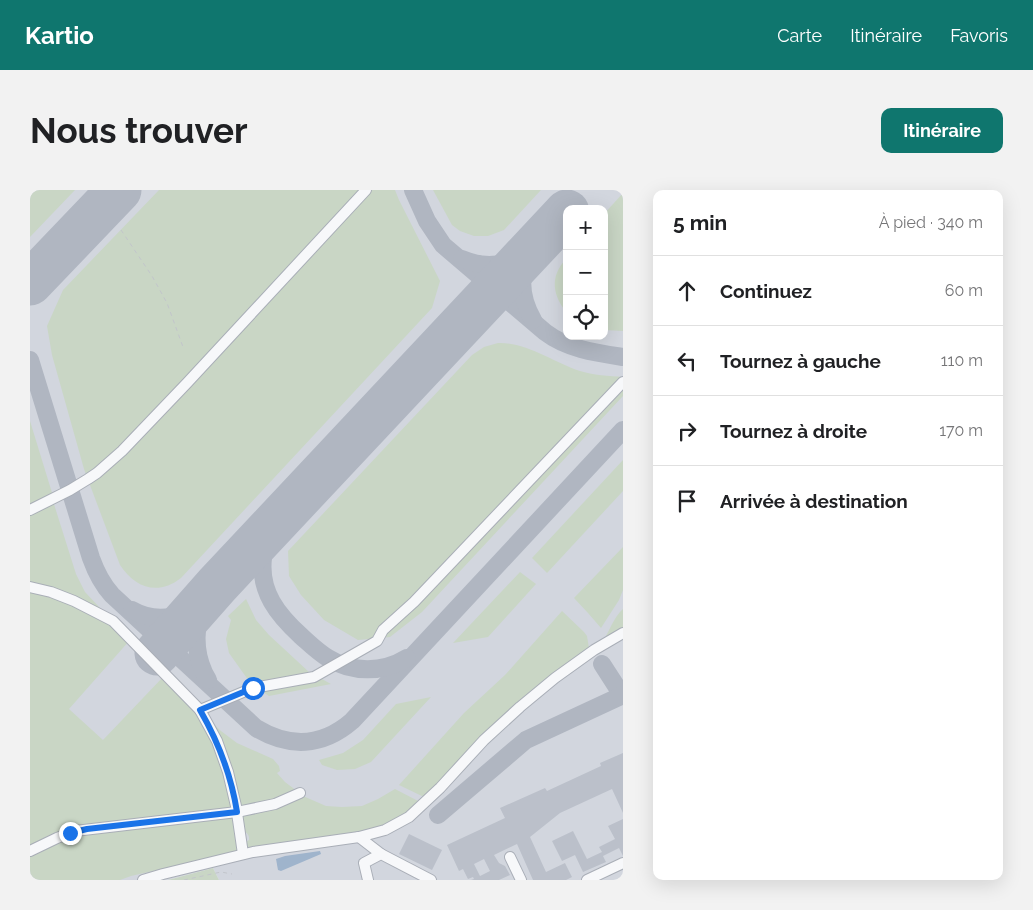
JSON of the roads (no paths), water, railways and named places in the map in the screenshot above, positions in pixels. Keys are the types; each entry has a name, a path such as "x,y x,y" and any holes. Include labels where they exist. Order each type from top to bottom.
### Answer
{"lane":[{"path":"30,510 88,479 122,451 366,190"},
{"path":"200,710 253,688 314,677 377,640 382,630 414,602 623,382"},
{"path":"30,587 51,592 74,601 113,621 200,710 217,741 228,772 244,854"},
{"path":"143,880 244,854 359,837 385,830 409,817 440,788 484,740 562,672 623,633"},
{"path":"30,851 75,831 237,812 275,804 300,793"},
{"path":"359,837 381,854 431,880"},
{"path":"368,880 364,863 381,854"},
{"path":"510,857 521,880"},
{"path":"587,880 623,863"}],"water":[{"path":"320,851 321,854 281,871 278,870 276,859"}]}
